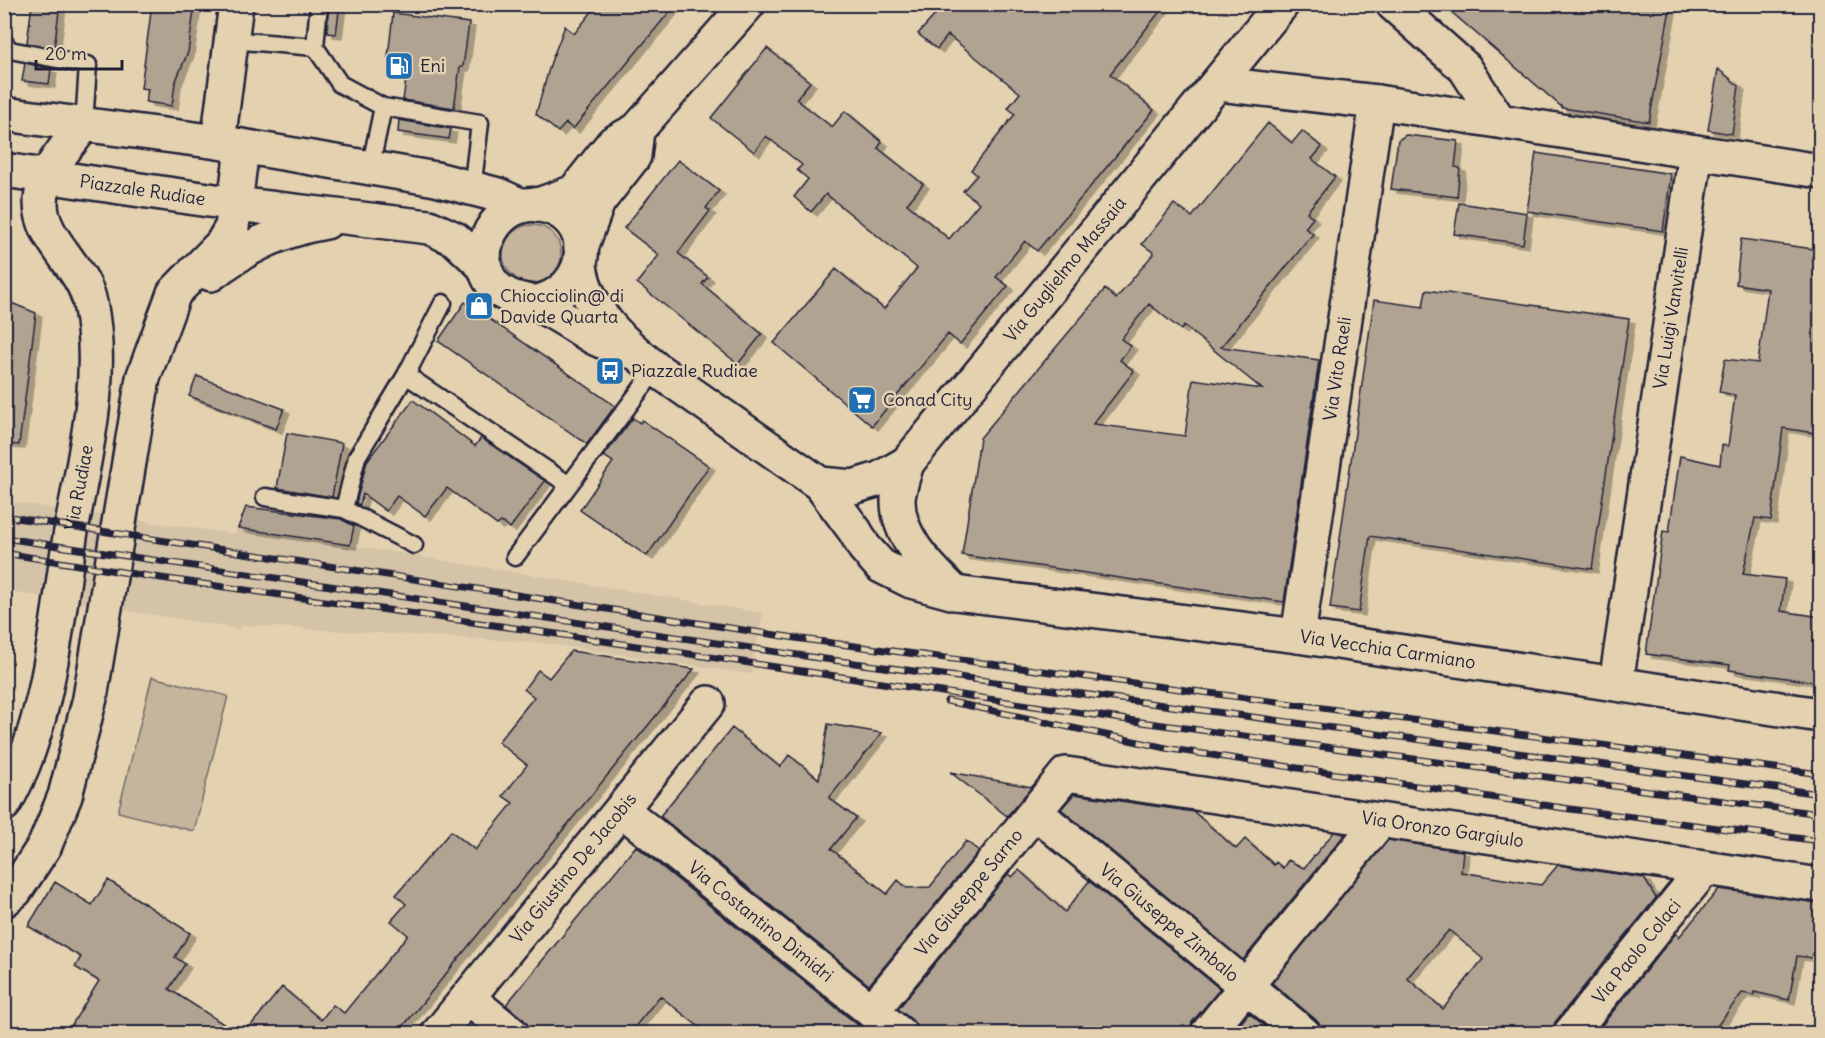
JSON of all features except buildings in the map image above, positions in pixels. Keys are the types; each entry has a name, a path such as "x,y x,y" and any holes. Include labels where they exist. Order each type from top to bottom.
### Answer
{"street":[{"path":"8,899 45,845 65,796 90,698 143,378 174,293 222,243 232,228 236,204 230,145 231,40 236,4"},
{"path":"485,267 484,247 490,228 504,214 574,192 613,143 637,130 748,4"},
{"name":"Via Guglielmo Massaia","path":"820,484 853,487 879,479 907,463 1219,84 1282,4"},
{"path":"1393,4 1465,68 1498,119"},
{"path":"1219,84 1377,102 1498,119 1821,171"},
{"name":"Via Vito Raeli","path":"1298,636 1377,102"},
{"name":"Piazzale Rudiae","path":"4,114 230,145 436,178 472,190 554,209 567,219 577,232 585,291 592,303 647,362"},
{"name":"Piazzale Rudiae","path":"48,177 63,150 84,125"},
{"path":"533,303 549,300 563,292 574,280 598,202 634,156 637,130"},
{"name":"Via Luigi Vanvitelli","path":"1616,683 1696,152"},
{"name":"Piazzale Rudiae","path":"4,170 236,204 362,217 429,227 455,239 485,267 492,282 503,293 517,300 533,303 597,339 647,362 820,484"},
{"name":"Via Rudiae","path":"4,804 20,778 46,684 96,374 90,301 82,280 44,223 40,202 48,177"},
{"path":"164,318 205,278 233,256 267,237 311,224 362,217"},
{"path":"907,463 898,499 902,523 914,548 955,593"},
{"name":"Via Vecchia Carmiano","path":"820,484 864,547 881,566 910,581 955,593 1298,636 1821,716"},
{"path":"853,487 878,499 902,523"},
{"name":"Via Giustino De Jacobis","path":"438,1034 708,703"},
{"name":"Via Giuseppe Sarno","path":"872,1011 1066,774"},
{"name":"Via Oronzo Gargiulo","path":"1066,774 1380,822 1821,885"},
{"name":"Via Costantino Dimidri","path":"622,810 900,1034"},
{"name":"Via Giuseppe Zimbalo","path":"1035,812 1247,984 1304,1034"},
{"path":"1207,1034 1380,822"},
{"name":"Via Paolo Colaci","path":"1570,1034 1704,869"},
{"path":"468,998 512,1034"}],"lane":[{"path":"319,4 315,47 340,84 383,107 480,123 472,190"},
{"path":"231,40 315,47"},
{"path":"4,42 10,50 88,65 84,125"},
{"path":"370,169 383,107"},
{"path":"344,509 357,457 406,375 443,303"},
{"path":"515,557 569,485 647,362"},
{"path":"406,375 569,485"},
{"path":"265,497 344,509 414,545"}],"shaded area":[{"path":"532,225 543,227 556,238 561,254 559,265 548,278 532,283 521,281 508,270 503,254 505,243 516,230"},
{"path":"4,501 235,534 238,528 763,613 751,674 545,643 243,625 240,629 5,591"},
{"path":"152,677 228,696 194,831 118,812"}],"railway":[{"path":"4,516 802,639 1820,774"},
{"path":"4,538 825,659 1820,794"},
{"path":"4,553 1141,722 1820,814"},
{"path":"947,701 1171,749 1570,809 1820,841"}],"place":[{"name":"Eni","path":"399,66"},
{"name":"Chiocciolin@ di Davide Quarta","path":"479,306"},
{"name":"Piazzale Rudiae","path":"610,371"},
{"name":"Conad City","path":"862,400"}]}
